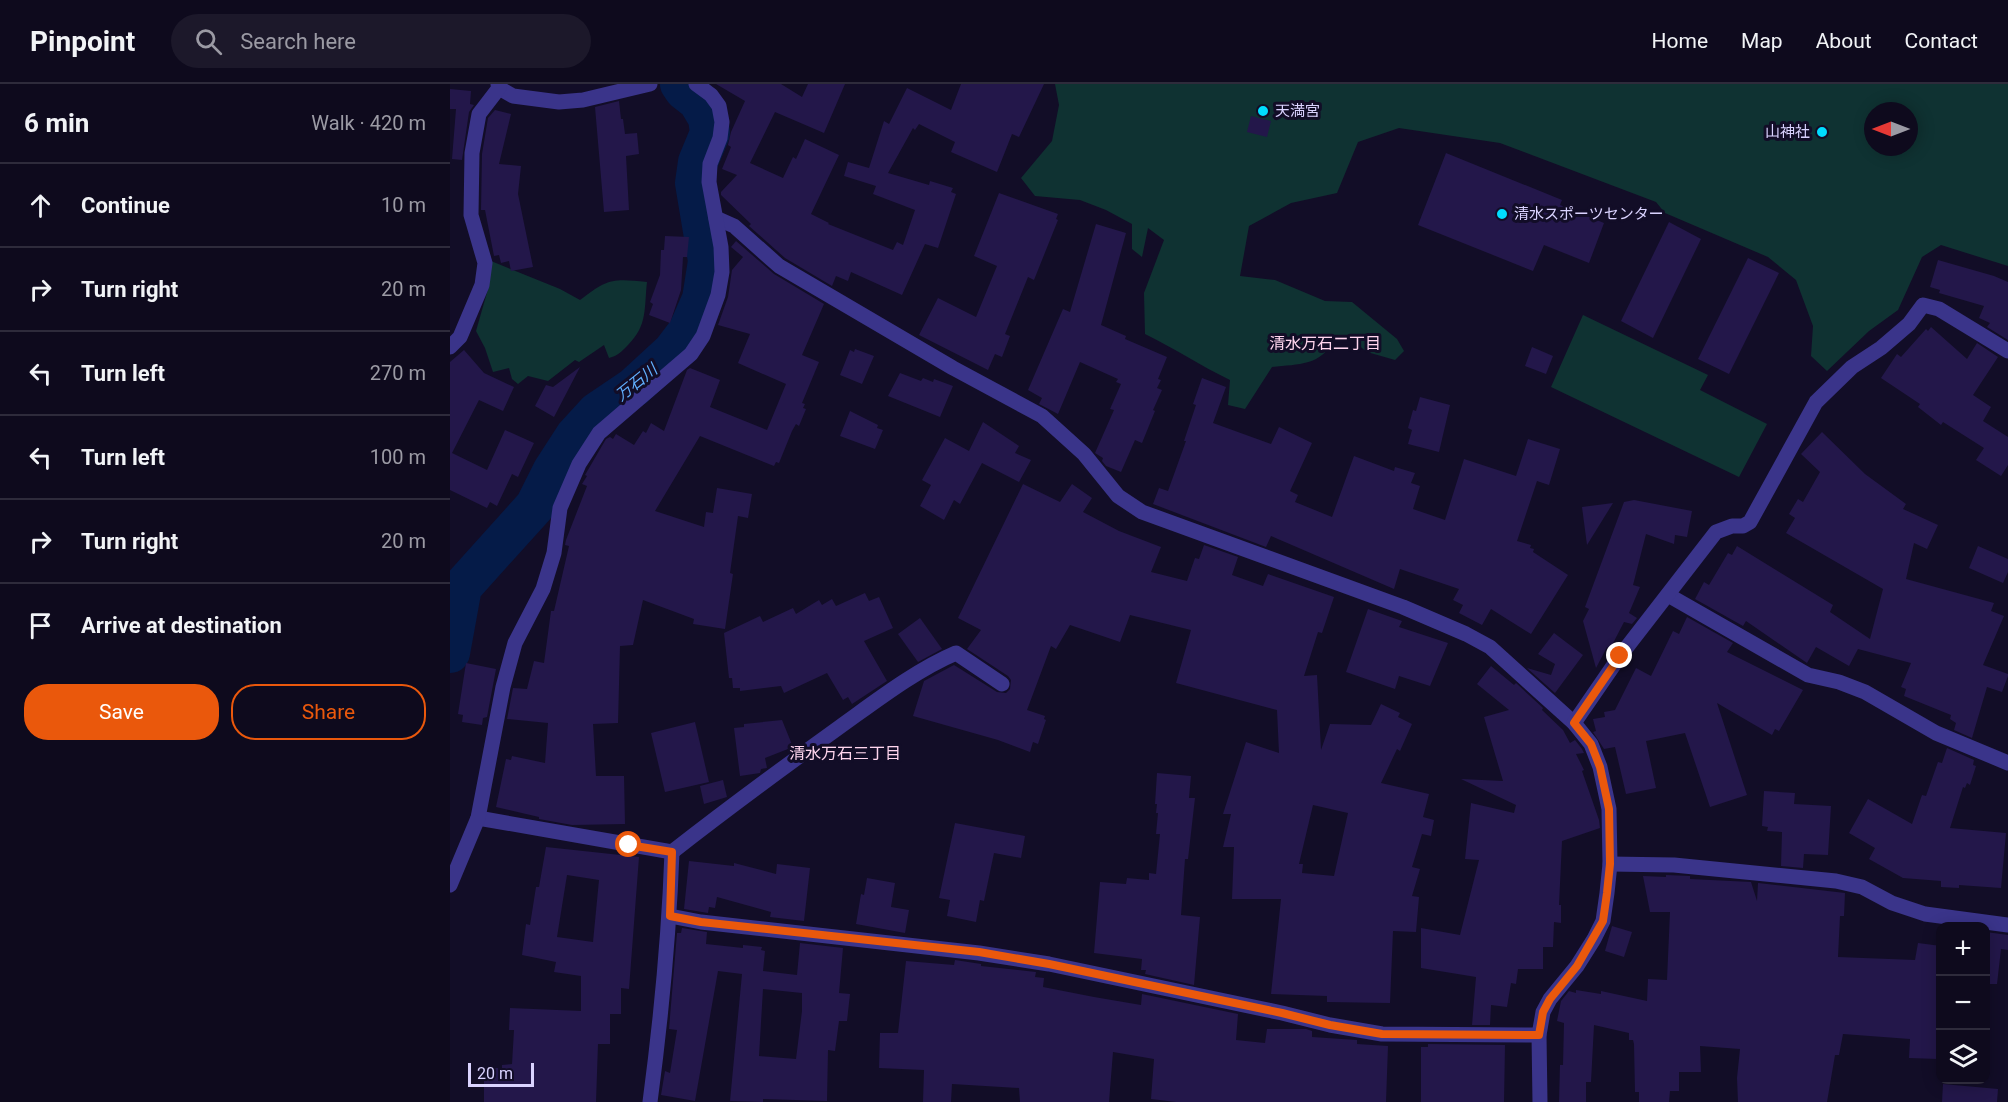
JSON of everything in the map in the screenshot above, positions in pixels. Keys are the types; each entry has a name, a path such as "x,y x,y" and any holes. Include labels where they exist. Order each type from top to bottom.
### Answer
{"street":[{"path":"450,347 460,337 457,326 482,285 484,263 471,215 472,153 479,114 498,86 513,96 559,102 650,84"},
{"path":"450,885 478,818 509,665 520,630 543,589 554,553 560,508 579,464 599,433 691,354 703,336 718,295 722,272 721,247 709,182 710,164 720,138 722,122 719,106 711,95 696,84"},
{"path":"716,218 734,226 779,266 953,368 1042,416 1084,454 1118,496 1142,512 1403,608 1466,634 1490,647 1574,723 1591,744 1600,767 1609,809 1610,864 1603,921 1577,966 1550,999 1543,1012 1539,1035 1540,1102"},
{"path":"1574,723 1620,656 1716,532 1732,526 1743,526 1750,522 1816,402 1852,367 1881,348 1909,324 1923,305 1938,309 2008,351"},
{"path":"1668,595 1808,675 1839,682 1865,692 1936,733 2008,763"},
{"path":"478,818 672,852 737,801 867,708 940,660 956,653 1002,684"},
{"path":"650,1102 659,1038 670,916 672,852"},
{"path":"1610,864 1674,865 1836,881 1862,887 1892,903 1924,914 2008,925"},
{"path":"670,916 701,922 979,952 1038,962 1330,1025 1382,1034 1539,1035"}],"green space":[{"path":"1055,84 2008,84 2008,266 1941,245 1922,257 1898,310 1869,331 1827,371 1811,356 1813,326 1796,280 1768,257 1665,213 1656,202 1500,143 1399,128 1358,142 1337,193 1291,203 1249,226 1240,276 1275,280 1325,301 1352,302 1397,339 1404,351 1395,360 1367,352 1352,340 1335,339 1329,348 1316,359 1300,364 1272,367 1245,409 1228,405 1230,380 1145,334 1144,293 1164,240 1148,228 1142,257 1132,249 1132,224 1106,210 1080,200 1035,196 1021,178 1052,141 1059,105"},
{"path":"491,261 560,289 580,300 604,284 618,280 647,282 644,316 639,330 628,345 615,356 609,358 604,345 579,362 575,360 548,381 528,376 518,384 512,379 509,368 493,372 485,348 476,331 488,289"},
{"path":"1583,315 1708,375 1700,390 1767,424 1739,477 1551,387"}],"building":[{"path":"716,84 781,84 802,97 808,84 845,84 824,133 775,112 750,163 783,178 793,157 796,159 805,139 839,155 811,214 828,224 893,250 897,242 903,245 915,210 873,194 876,186 844,176 848,162 869,168 884,121 889,124 907,88 951,110 961,84 1044,84 1019,137 1012,134 997,172 951,152 955,142 919,124 915,130 913,128 888,173 929,185 930,181 953,188 951,192 956,194 938,248 925,244 902,295 851,272 848,281 836,276 832,286 785,258 749,226 751,224 721,195 721,192 737,175 722,169 731,147 728,145 731,132 745,101"},
{"path":"450,89 471,91 470,104 474,105 469,112 462,160 452,159 456,109 450,109"},
{"path":"619,101 625,134 637,133 639,154 626,156 629,210 604,212 595,107"},
{"path":"495,110 511,114 499,164 521,166 518,194 533,267 511,271 509,261 501,263 499,255 494,256 485,210 481,210 482,154 488,118"},
{"path":"1251,116 1271,121 1267,137 1247,132"},
{"name":"清水スポーツセンター","path":"1446,153 1562,200 1560,205 1604,223 1589,263 1544,245 1533,271 1418,225"},
{"path":"999,193 1058,214 1056,219 1058,220 1034,280 1028,277 1005,334 1010,336 1002,357 995,354 988,370 919,335 938,298 976,317 997,266 974,256"},
{"path":"1669,222 1701,239 1653,338 1621,321"},
{"path":"1096,224 1126,233 1101,325 1126,336 1125,339 1167,357 1158,379 1161,380 1157,388 1162,390 1153,410 1155,411 1142,443 1135,440 1121,472 1106,466 1102,461 1103,458 1095,453 1114,410 1110,409 1121,384 1116,382 1118,379 1080,362 1058,414 1039,404 1042,398 1028,390 1063,309 1070,312"},
{"path":"665,236 689,237 687,257 683,257 681,290 670,323 649,315 653,304 650,302 660,275 661,250 664,250"},
{"path":"736,241 774,274 824,304 802,355 819,362 802,403 805,404 803,408 806,409 799,426 796,424 792,431 779,463 776,462 774,466 700,436 655,511 704,527 706,512 713,513 717,488 752,494 748,518 738,516 725,629 693,624 694,619 643,600 633,645 620,646 618,723 593,724 596,776 624,776 625,824 572,825 496,807 506,759 511,760 512,756 545,763 548,723 507,719 513,688 527,689 534,661 544,663 551,611 554,611 569,546 565,545 566,540 587,486 582,484 587,476 585,475 606,439 610,437 613,439 616,434 634,445 643,431 646,433 651,423 664,431 687,370 690,368 720,380 710,407 767,430 786,384 738,363 750,334 718,325 728,297 732,270 743,257 731,247"},
{"path":"1748,258 1779,273 1729,374 1698,359"},
{"path":"1938,260 2008,282 2008,340 1987,327 1990,323 1979,318 1984,306 1939,293 1940,290 1930,287"},
{"path":"1931,327 1967,359 1977,343 1998,357 1973,395 1991,407 1983,421 2008,437 2008,465 2001,476 1976,460 1984,448 1943,422 1941,425 1918,407 1920,404 1881,378 1897,354 1901,357 1926,329 1928,331"},
{"path":"1532,347 1553,356 1546,374 1525,366"},
{"path":"855,349 874,356 862,384 840,375 850,350 854,352"},
{"path":"464,350 484,373 514,387 503,411 479,400 452,453 487,470 505,430 534,443 518,477 512,474 497,506 490,502 487,508 450,490 450,362"},
{"path":"580,367 554,417 535,406 546,385 553,387"},
{"path":"900,373 921,381 923,378 933,382 934,379 953,386 940,417 888,396"},
{"path":"1202,378 1226,387 1213,423 1271,444 1279,427 1312,443 1290,491 1298,495 1295,502 1332,517 1354,456 1394,471 1395,467 1415,473 1411,483 1420,486 1413,509 1445,520 1464,459 1516,476 1528,439 1560,449 1549,485 1537,481 1517,541 1531,545 1533,552 1568,575 1531,634 1491,609 1482,625 1459,613 1463,605 1453,600 1459,589 1400,569 1394,589 1271,536 1266,547 1153,504 1159,488 1168,491 1186,441 1184,441 1196,405 1193,404"},
{"path":"1420,397 1450,405 1439,452 1408,444 1412,430 1408,428 1413,410 1416,411"},
{"path":"850,411 878,425 877,428 883,430 875,449 840,436"},
{"path":"983,422 1019,446 1015,453 1031,460 1019,482 982,463 960,504 954,500 944,520 920,506 931,485 922,480 945,438 969,451"},
{"path":"1822,432 1865,474 1906,504 1903,509 1938,525 1927,549 1914,543 1906,579 1994,603 1991,611 2004,616 1983,665 2008,674 2008,676 2002,692 1987,687 1972,738 1954,730 1956,723 1950,719 1951,715 1904,696 1906,689 1901,687 1911,663 1858,649 1849,666 1816,647 1807,663 1746,621 1743,626 1695,599 1704,582 1709,585 1728,553 1732,555 1737,546 1833,605 1830,612 1870,639 1883,589 1786,533 1795,518 1789,514 1798,499 1803,502 1820,472 1801,454"},
{"path":"1023,484 1060,502 1072,484 1092,498 1083,512 1119,531 1161,547 1151,572 1187,581 1195,558 1199,559 1204,545 1238,557 1232,575 1263,586 1268,574 1334,597 1322,633 1318,632 1304,676 1317,675 1321,750 1330,724 1371,725 1381,704 1400,713 1398,717 1412,724 1400,751 1397,749 1381,783 1429,794 1423,817 1434,820 1431,836 1422,834 1412,867 1420,869 1412,896 1419,897 1416,932 1393,931 1390,1003 1327,1002 1327,996 1271,994 1281,899 1232,899 1234,847 1223,847 1231,814 1223,814 1246,742 1279,753 1277,710 1176,683 1191,630 1130,615 1120,642 1070,625 1056,649 1051,646 1027,710 1045,716 1046,720 1038,744 1033,742 1030,752 998,740 913,716 924,681 954,665 997,692 1006,693 1010,689 1011,680 1008,676 967,649 981,630 958,618","holes":["1313,805 1348,813 1334,876 1302,873 1303,864 1299,864"]},
{"path":"1634,500 1692,511 1687,537 1675,535 1674,544 1646,534 1633,585 1640,587 1629,613 1637,618 1632,624 1624,622 1610,649 1607,647 1596,668 1583,621 1589,609 1585,607 1624,502"},
{"path":"1613,503 1587,545 1582,507"},
{"path":"1978,546 2008,559 2008,572 2003,583 1969,568"},
{"path":"865,593 869,601 879,597 893,628 864,641 887,681 852,704 848,697 843,700 827,673 784,693 781,686 740,691 740,688 733,688 732,678 729,678 724,633 760,616 763,622 793,608 796,614 819,600 822,605 832,599 836,606"},
{"path":"1368,609 1402,621 1399,627 1448,643 1430,686 1399,676 1395,689 1346,672"},
{"path":"1687,617 1733,643 1727,652 1803,690 1779,731 1775,729 1772,735 1717,703 1747,795 1710,807 1685,733 1646,741 1656,788 1626,794 1615,747 1604,749 1593,732 1596,731 1593,719 1605,717 1604,712 1615,710 1636,668 1651,676 1673,631 1679,634"},
{"path":"920,618 942,649 918,662 898,634"},
{"path":"1554,633 1583,655 1555,693 1527,668 1551,675 1555,664 1538,654"},
{"path":"466,663 496,669 487,717 483,718 482,725 462,722 463,715 458,714"},
{"path":"1491,666 1514,685 1516,683 1563,730 1570,743 1575,740 1582,749 1584,753 1576,754 1584,770 1582,771 1600,828 1562,841 1559,905 1561,905 1561,923 1554,922 1553,947 1543,947 1543,969 1518,969 1516,984 1511,983 1507,1007 1491,1005 1490,1025 1472,1025 1476,977 1421,968 1421,928 1460,935 1479,860 1465,859 1471,803 1514,813 1516,805 1461,779 1503,781 1484,717 1509,710 1477,684"},
{"path":"782,720 793,747 765,758 767,768 761,769 760,773 740,776 734,728 744,727 744,724"},
{"path":"695,722 709,782 665,792 651,733"},
{"path":"1947,748 1974,760 1973,765 1976,766 1970,785 1967,783 1965,788 1963,787 1950,828 2006,833 2001,888 1959,885 1959,888 1941,887 1941,881 1903,878 1869,859 1875,848 1849,833 1868,799 1912,824 1922,795 1926,796 1938,762 1942,763"},
{"path":"1157,773 1191,776 1189,798 1195,798 1188,859 1185,859 1181,915 1200,917 1194,985 1145,974 1146,970 1141,970 1142,959 1094,953 1100,882 1126,884 1127,878 1149,880 1149,873 1156,874 1160,834 1156,834"},
{"path":"723,780 727,797 704,804 700,786"},
{"path":"1764,791 1795,793 1794,804 1831,806 1828,855 1804,854 1803,868 1781,866 1782,832 1767,831 1768,827 1762,826"},
{"path":"955,823 1025,836 1021,858 994,853 984,901 980,900 976,922 947,916 950,900 939,898"},
{"path":"546,847 639,857 629,989 621,988 621,1014 610,1014 610,1044 598,1044 596,1102 484,1102 484,1080 493,1080 493,1068 502,1068 502,1065 512,1064 514,1030 509,1030 510,1008 581,1011 581,976 554,972 556,962 522,955 526,924 530,925 536,887 539,887","holes":["567,875 599,880 593,942 557,937"]},
{"path":"689,861 734,866 734,863 776,874 777,864 810,868 804,921 770,917 771,912 717,897 715,908 709,907 708,913 684,909"},
{"path":"1666,875 1690,876 1690,879 1751,882 1757,901 1758,883 1845,893 1844,916 1840,916 1838,957 1915,960 1918,943 1936,945 1936,1059 1909,1058 1910,1039 1843,1034 1839,1055 1835,1055 1827,1102 1738,1102 1737,1078 1740,1049 1700,1046 1701,1072 1679,1072 1679,1091 1670,1091 1669,1102 1639,1102 1639,1092 1635,1092 1634,1044 1633,1040 1629,1040 1629,1033 1594,1025 1591,1082 1586,1082 1586,1102 1559,1102 1564,1023 1557,1021 1561,1001 1569,991 1601,994 1601,991 1647,1001 1648,979 1667,980 1670,912 1650,912 1643,876 1666,877"},
{"path":"867,878 895,883 891,907 909,910 905,933 856,924 861,894 864,895"},
{"path":"1612,926 1632,932 1624,957 1605,951"},
{"path":"682,928 707,932 706,944 743,948 743,945 762,947 761,950 765,951 763,971 797,975 800,943 843,948 839,993 850,994 847,1021 839,1021 835,1051 828,1050 827,1101 763,1099 763,1102 730,1101 742,974 718,971 695,1101 661,1095 665,1071 670,1073 677,1030 669,1029 677,933 681,933","holes":["763,989 802,993 796,1059 759,1056"]},
{"path":"1990,933 2008,935 2008,950 2001,949 1997,984 1990,984"},
{"path":"955,960 981,964 981,966 1036,972 1035,977 1044,978 1043,987 1094,997 1141,1005 1142,994 1238,1014 1236,1040 1265,1043 1267,1029 1306,1029 1312,1031 1312,1037 1357,1040 1357,1044 1388,1046 1386,1102 1176,1102 1151,1099 1154,1059 1113,1052 1109,1102 1020,1102 1019,1088 952,1084 951,1102 923,1102 924,1070 879,1068 880,1033 898,1033 906,961 954,965"},
{"path":"1428,1044 1505,1045 1504,1102 1421,1102 1421,1047 1428,1047"},
{"path":"1943,1084 1998,1089 1997,1102 1942,1102"}],"waterway":[{"name":"万石川","path":"450,653 462,587 535,506 553,470 575,436 597,412 634,387 672,352 688,331 702,299 708,261 695,183 698,162 710,133 708,118 698,101 680,84"}],"place":[{"name":"天満宮","path":"1263,111"},
{"name":"山神社","path":"1822,132"},
{"name":"清水スポーツセンター","path":"1502,214"}],"district":[{"name":"清水万石二丁目","path":"1325,343"},
{"name":"清水万石三丁目","path":"845,753"}],"route":[{"path":"629,845 672,852 670,916 701,922 979,952 1133,981 1330,1025 1382,1034 1539,1035 1543,1012 1550,999 1577,966 1603,921 1610,864 1609,809 1600,767 1591,744 1574,723 1620,656"}]}
